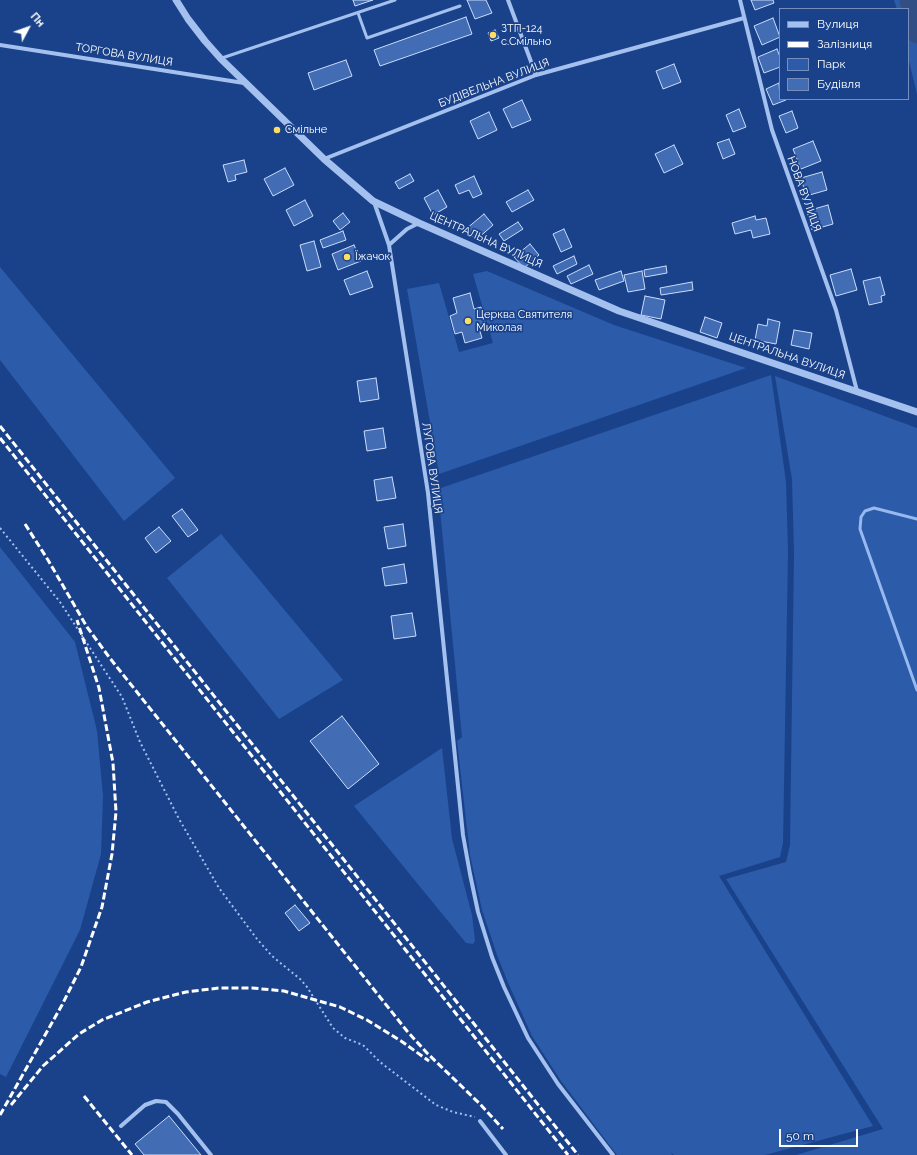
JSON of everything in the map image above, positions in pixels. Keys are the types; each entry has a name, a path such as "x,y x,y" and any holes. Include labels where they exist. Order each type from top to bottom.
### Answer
{"street":[{"name":"ЦЕНТРАЛЬНА ВУЛИЦЯ","path":"176,0 204,41 221,59 324,159 373,201 619,311 917,412"},
{"path":"508,0 536,74"},
{"name":"НОВА ВУЛИЦЯ","path":"740,0 772,130 836,310 857,392"},
{"name":"БУДІВЕЛЬНА ВУЛИЦЯ","path":"324,159 536,74 744,18"},
{"name":"ТОРГОВА ВУЛИЦЯ","path":"0,45 245,83"},
{"name":"ЛУГОВА ВУЛИЦЯ","path":"373,201 389,245 428,493 463,835 478,912 492,957 516,1013 532,1044 558,1084 613,1155"},
{"path":"389,245 406,229 419,222"},
{"path":"121,1126 146,1105 156,1101 166,1102 178,1114 211,1155"},
{"path":"480,1121 506,1155"}],"lane":[{"path":"221,59 395,0"},
{"path":"358,13 367,38 460,6"}],"path":[{"path":"0,528 60,602 122,697 140,742 182,825 219,888 257,939 272,956 300,979 334,1028 345,1038 363,1045 380,1062 436,1105 460,1114 474,1116 480,1121"}],"green space":[{"path":"894,0 917,0 917,94 909,61 909,8 897,8"},
{"path":"0,267 175,478 124,521 0,360"},
{"path":"487,271 614,325 746,368 439,474 407,289 439,283 459,352 493,343 473,274"},
{"path":"771,375 786,482 788,552 783,843 780,857 719,876 873,1126 765,1155 674,1155 671,1153 672,1155 617,1155 561,1081 532,1036 497,955 482,910 470,855 457,741 462,737 438,489"},
{"path":"775,376 917,428 917,1155 796,1155 883,1129 726,879 786,862 790,845 794,553 792,479"},
{"path":"221,534 343,680 279,719 167,578"},
{"path":"0,547 75,642 97,731 103,796 101,854 80,930 6,1077 0,1074"},
{"path":"442,748 452,839 472,915 475,941 473,944 466,943 354,806"}],"building":[{"path":"353,0 373,0 355,6"},
{"path":"467,0 486,0 492,13 475,19"},
{"path":"751,0 773,0 774,3 755,10"},
{"path":"466,17 472,34 380,66 374,50"},
{"path":"773,18 779,37 762,45 754,26"},
{"name":"ЗТП-124 с.Смільно","path":"495,30 499,38 491,41 488,33"},
{"path":"777,49 779,54 779,67 764,73 758,57"},
{"path":"346,60 352,76 314,90 308,73"},
{"path":"674,64 681,82 663,89 656,71"},
{"path":"779,83 779,100 786,100 773,105 766,89"},
{"path":"522,100 531,120 512,128 503,109"},
{"path":"739,109 746,127 733,132 726,115"},
{"path":"792,111 798,128 786,133 779,116"},
{"path":"489,112 497,130 478,139 470,121"},
{"path":"729,139 735,154 723,159 717,143"},
{"path":"813,141 821,161 801,169 793,149"},
{"path":"674,145 683,164 664,173 655,154"},
{"path":"244,160 247,172 235,175 236,180 228,182 223,165"},
{"path":"285,168 294,185 273,196 264,179"},
{"path":"822,172 827,190 806,196 801,178"},
{"path":"410,174 414,181 399,189 395,182"},
{"path":"474,176 482,194 473,198 469,190 459,194 455,185"},
{"path":"438,190 447,207 433,215 424,198"},
{"path":"528,190 534,200 512,212 506,202"},
{"path":"305,200 313,216 294,226 286,210"},
{"path":"828,205 833,224 812,230 807,211"},
{"path":"343,213 350,222 340,230 333,221"},
{"path":"484,214 493,225 476,240 466,229"},
{"path":"755,216 756,220 766,218 770,234 753,238 751,230 735,234 732,223"},
{"path":"518,222 523,229 504,241 499,234"},
{"path":"564,229 572,247 561,252 553,234"},
{"path":"343,231 346,240 323,248 320,240"},
{"path":"314,241 321,267 307,271 300,245"},
{"path":"530,244 539,255 524,268 514,257"},
{"path":"354,245 361,261 338,270 332,254"},
{"path":"574,256 577,264 557,274 553,266"},
{"path":"589,265 593,274 571,284 567,276"},
{"path":"666,266 667,273 645,277 644,270"},
{"path":"851,269 857,290 836,296 830,275"},
{"path":"367,271 373,287 350,295 344,280"},
{"path":"621,271 624,281 599,290 595,280"},
{"path":"642,271 645,289 628,292 624,275"},
{"path":"880,277 885,295 881,296 882,302 869,305 863,281"},
{"path":"692,282 693,290 661,295 660,288"},
{"name":"Церква Святителя Миколая","path":"470,293 474,309 481,307 486,326 479,328 482,338 465,343 462,332 455,334 450,316 457,313 453,298"},
{"path":"645,296 665,300 661,319 641,315"},
{"path":"705,317 722,323 717,338 700,332"},
{"path":"768,319 780,322 776,344 755,340 758,324 767,326"},
{"path":"794,330 812,333 809,349 791,345"},
{"path":"376,378 379,399 360,402 357,381"},
{"path":"383,428 386,448 367,451 364,431"},
{"path":"392,477 396,498 377,501 374,480"},
{"path":"182,509 198,530 188,537 172,516"},
{"path":"403,524 406,546 388,549 384,527"},
{"path":"159,527 171,541 156,553 145,538"},
{"path":"404,564 407,583 385,586 382,568"},
{"path":"412,613 416,636 394,639 391,616"},
{"path":"342,716 379,764 348,789 310,741"},
{"path":"295,905 310,923 299,931 285,913"},
{"path":"169,1116 201,1155 144,1155 135,1144"}],"waterway":[{"path":"909,0 917,34"},
{"path":"917,519 874,508 865,511 861,517 860,529 917,690"}],"railway":[{"path":"0,426 578,1155"},
{"path":"0,438 568,1155"},
{"path":"25,524 87,627 109,657 407,1031 503,1129"},
{"path":"0,1115 62,1005 81,967 102,907 112,854 116,812 113,763 99,688 77,620"},
{"path":"11,1105 43,1066 79,1034 102,1020 147,1002 186,992 219,988 252,988 284,991 340,1007 367,1020 401,1041 429,1061"},
{"path":"84,1096 132,1155"}],"place":[{"name":"ЗТП-124 с.Смільно","path":"493,35"},
{"name":"Смільне","path":"277,130"},
{"name":"Їжачок","path":"347,257"},
{"name":"Церква Святителя Миколая","path":"468,321"}]}
